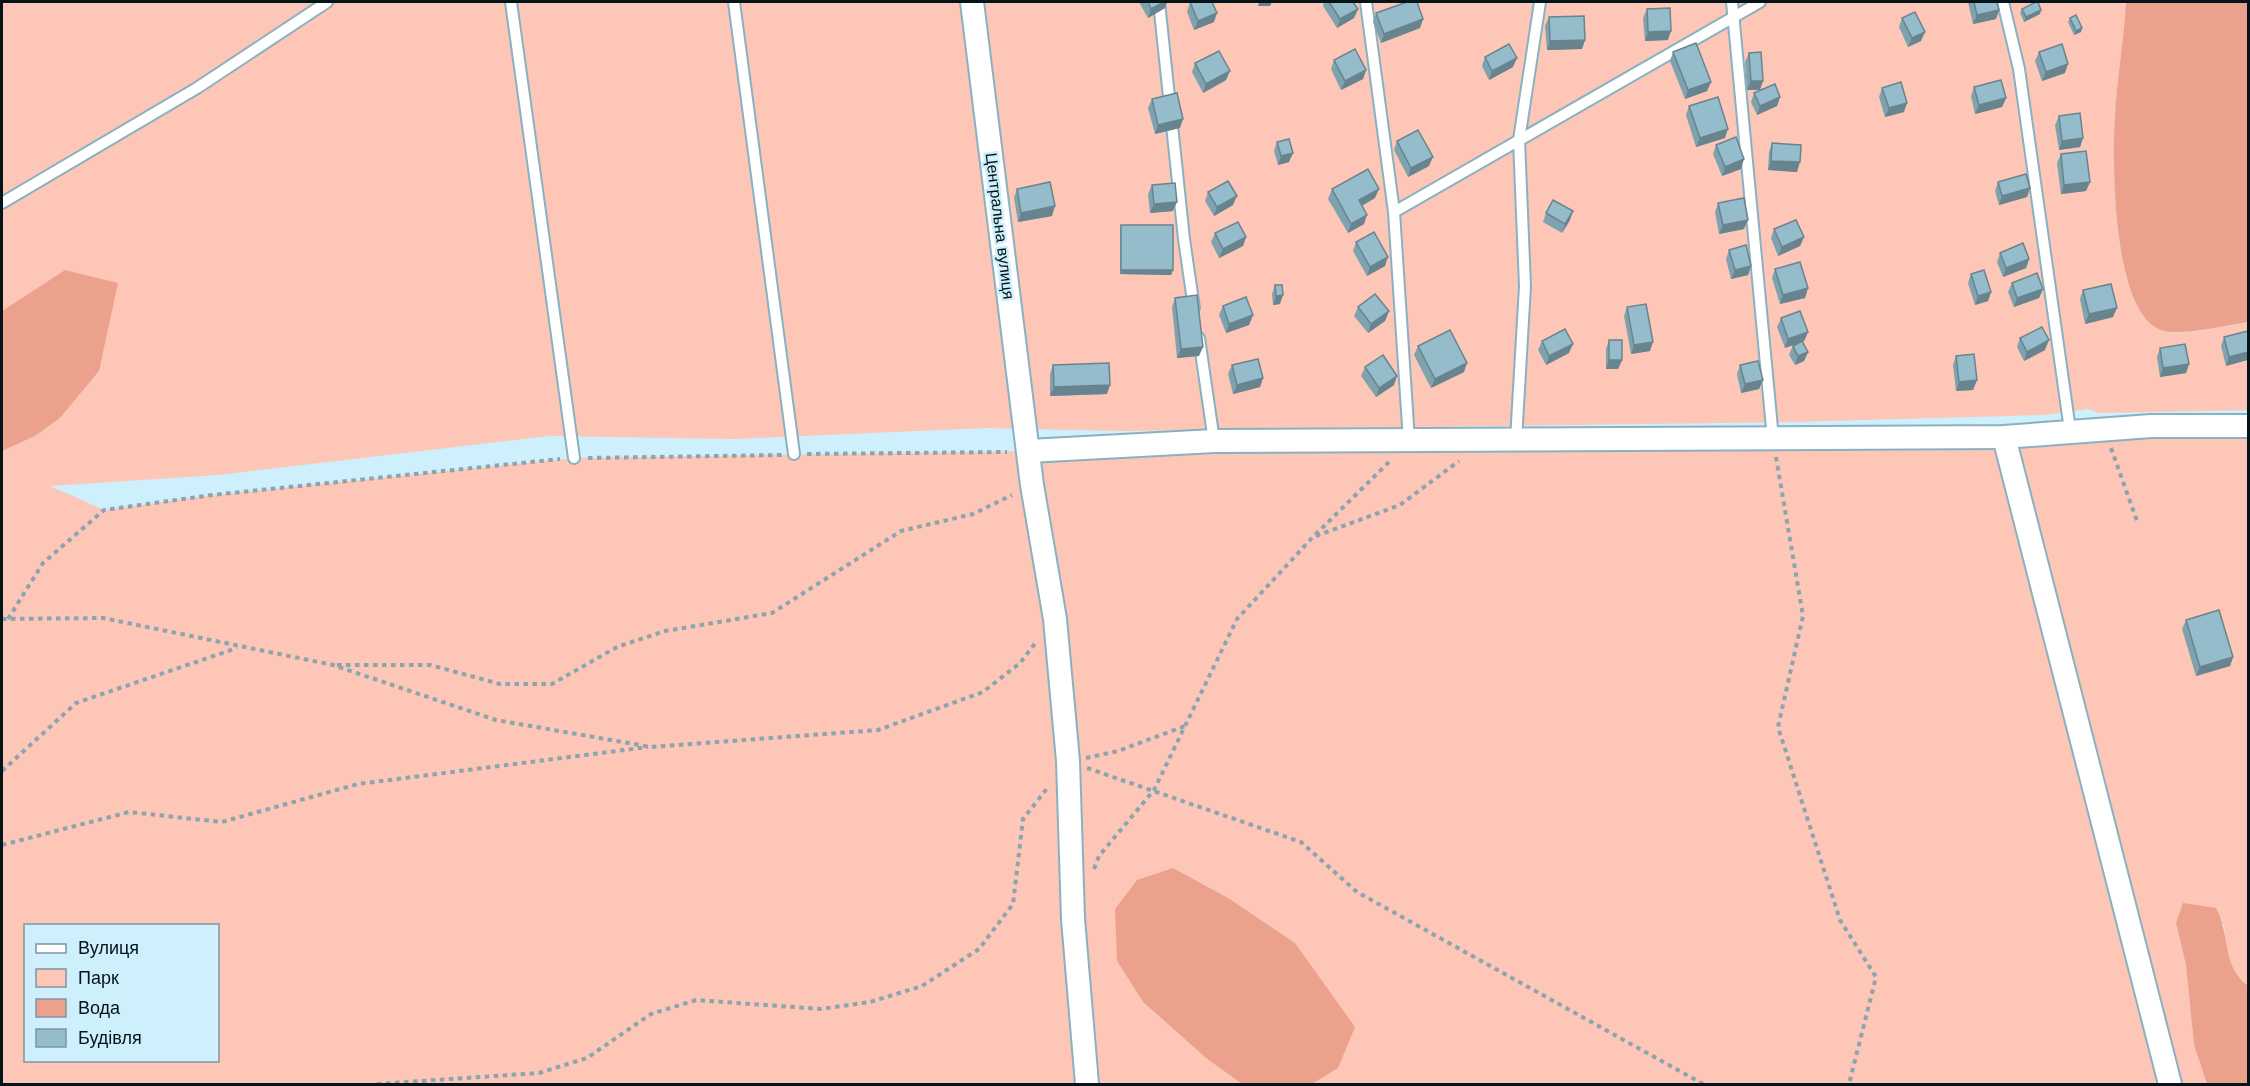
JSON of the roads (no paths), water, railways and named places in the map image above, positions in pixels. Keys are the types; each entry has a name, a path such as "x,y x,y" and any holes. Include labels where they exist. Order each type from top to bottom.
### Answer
{"street":[{"name":"Центральна вулиця","path":"972,2 1032,485 1054,619 1068,762 1073,920 1087,1084"},
{"path":"1029,452 1214,441 1409,442 2004,437 2070,430 2248,426"},
{"path":"2004,437 2170,1084"}],"lane":[{"path":"2,203 197,88 327,2"},
{"path":"511,2 574,458"},
{"path":"734,2 794,454"},
{"path":"1159,2 1184,238 1214,441"},
{"path":"1366,2 1394,212 1409,442"},
{"path":"1516,440 1525,286 1519,140 1540,2"},
{"path":"1732,2 1773,439"},
{"path":"1394,212 1760,2"},
{"path":"2003,2 2019,69 2070,430"}],"water":[{"path":"2126,2 2248,2 2248,322 2189,332 2158,329 2143,315 2131,292 2118,231 2114,165 2116,101"},
{"path":"65,270 118,283 99,371 60,418 35,436 2,451 2,311"},
{"path":"1173,868 1230,899 1295,943 1355,1027 1338,1068 1312,1084 1242,1084 1206,1058 1143,1002 1117,961 1115,909 1137,880"},
{"path":"2183,903 2216,908 2234,969 2239,978 2248,986 2248,1084 2207,1084 2194,1045 2186,965 2176,923"}]}
